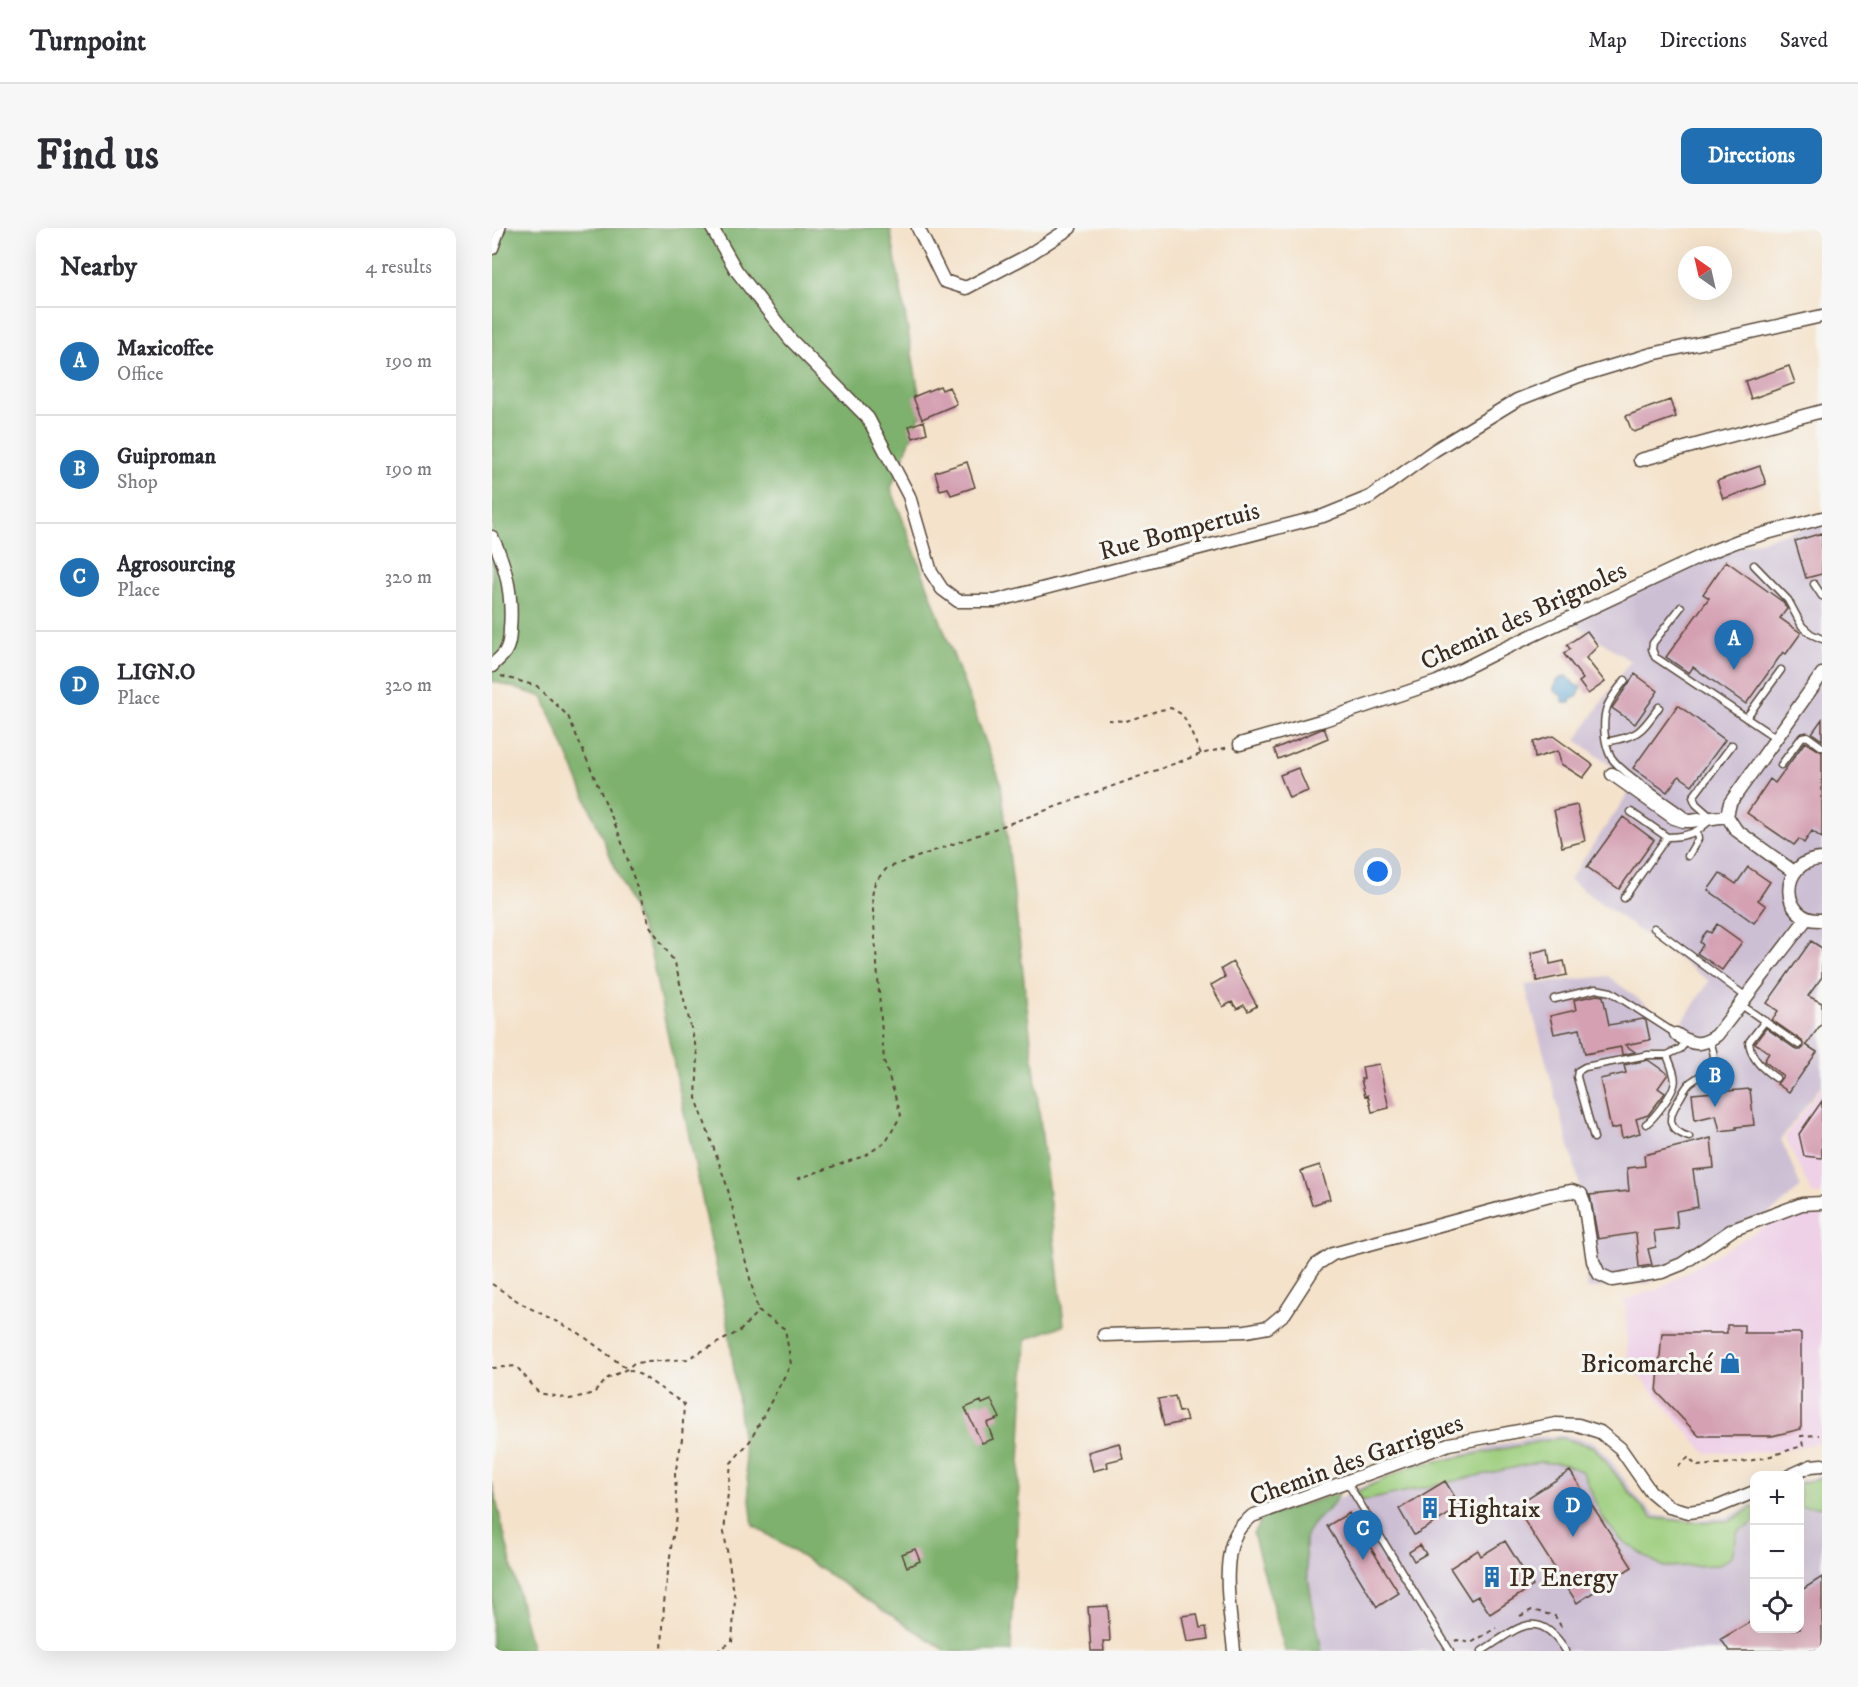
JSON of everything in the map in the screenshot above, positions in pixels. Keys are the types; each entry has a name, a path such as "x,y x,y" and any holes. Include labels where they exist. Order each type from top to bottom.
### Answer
{"street":[{"path":"492,248 499,228"},
{"name":"Rue Bompertuis","path":"712,228 736,270 790,339 868,418 909,496 931,572 942,589 958,601 995,601 1323,516 1370,497 1435,450 1517,400 1579,376 1652,354 1822,316"},
{"path":"918,228 944,281 966,288 1027,256 1070,228"},
{"path":"1640,460 1822,411"},
{"name":"Chemin des Brignoles","path":"1240,744 1324,720 1437,682 1710,552 1738,541 1822,518"},
{"path":"492,537 500,552 512,604 506,651 492,666"},
{"path":"1794,872 1736,830 1727,816 1730,803 1822,674"},
{"path":"1612,774 1674,818 1694,826 1712,818 1727,816"},
{"path":"1822,859 1810,860 1801,864 1790,880 1790,898 1794,906 1807,918 1822,920"},
{"path":"1682,1038 1700,1043 1710,1041 1717,1035 1807,918"},
{"path":"1104,1335 1246,1331 1268,1327 1285,1313 1316,1265 1333,1254 1550,1195 1572,1191 1581,1194 1593,1262 1599,1274 1612,1280 1662,1272 1682,1264 1732,1230 1802,1204 1822,1203"},
{"name":"Chemin des Garrigues","path":"1234,1651 1227,1573 1230,1549 1238,1530 1252,1515 1449,1444 1556,1424 1578,1425 1600,1432 1620,1448 1650,1491 1669,1507 1689,1512 1715,1508 1750,1494"},
{"path":"1800,1471 1811,1466 1822,1465"}],"lane":[{"path":"1754,565 1788,600 1802,626 1811,634 1822,639"},
{"path":"1814,584 1822,596"},
{"path":"1681,607 1653,643 1652,649 1655,657 1776,739"},
{"path":"1746,718 1781,670"},
{"path":"1625,680 1607,707 1606,742 1610,756 1619,767 1640,778 1694,826 1698,839 1688,856"},
{"path":"1606,742 1636,735 1659,707"},
{"path":"1781,765 1802,737 1811,738 1822,747"},
{"path":"1712,818 1696,804 1693,797 1732,745"},
{"path":"1631,812 1666,837 1682,837 1694,826"},
{"path":"1624,898 1666,837"},
{"path":"1654,928 1743,1000 1765,1021 1798,1045"},
{"path":"1554,999 1596,989 1611,992 1682,1038 1680,1049 1667,1055 1648,1055 1586,1067 1578,1071 1577,1077 1594,1138"},
{"path":"1765,1021 1749,1042 1749,1046 1758,1064 1776,1078"},
{"path":"1689,1137 1679,1134 1672,1126 1671,1111 1689,1084 1713,1062 1714,1054 1710,1041"},
{"path":"1646,1124 1653,1119 1674,1091 1675,1074 1667,1055"},
{"path":"1347,1482 1450,1651"},
{"path":"1482,1651 1519,1628 1530,1624 1545,1626 1557,1637 1566,1651"}],"path":[{"path":"492,674 537,686 568,716 619,834 650,926 675,963 698,1056 696,1098 727,1186 758,1311 785,1329 790,1364 750,1441 731,1463 724,1532 735,1599 732,1642 717,1651"},
{"path":"1108,720 1126,721 1171,708 1183,715 1200,754"},
{"path":"796,1179 864,1156 886,1142 901,1115 884,1061 872,896 875,882 887,868 1200,754 1240,744"},
{"path":"492,1284 522,1304 579,1333 627,1369 641,1375 684,1404 682,1439 675,1474 677,1518 664,1603 662,1651"},
{"path":"492,1368 516,1366 539,1393 570,1399 594,1393 608,1378 634,1363 687,1359 740,1331 758,1311"},
{"path":"1678,1466 1689,1457 1696,1466 1746,1462 1770,1457 1803,1446 1802,1436 1819,1435"}],"shaded area":[{"path":"1822,523 1822,1084 1781,1139 1801,1187 1776,1209 1649,1283 1587,1289 1579,1182 1525,985 1608,976 1678,1029 1709,981 1569,880 1635,784 1576,740 1630,661 1573,622 1718,553"},
{"path":"1822,1087 1822,1195 1812,1194 1785,1137"},
{"path":"1822,1212 1822,1442 1777,1451 1706,1453 1628,1363 1625,1300 1658,1289 1771,1223"},
{"path":"1565,1435 1595,1443 1641,1502 1656,1515 1690,1520 1728,1517 1750,1506 1750,1633 1804,1633 1804,1480 1822,1475 1822,1651 1322,1651 1305,1557 1305,1538 1313,1523 1338,1499 1358,1488 1415,1465 1529,1438"}],"green space":[{"path":"492,228 890,228 922,411 891,488 1001,783 1064,1325 1026,1339 1011,1651 946,1651 753,1525 728,1322 650,950 543,697 492,681"},
{"path":"1560,1438 1594,1447 1638,1503 1653,1518 1691,1522 1730,1521 1750,1508 1750,1525 1738,1531 1732,1556 1719,1565 1664,1567 1619,1538 1602,1517 1583,1472 1564,1464 1539,1462 1368,1500 1361,1500 1356,1492 1413,1466"},
{"path":"1822,1479 1822,1507 1804,1506 1804,1482"},
{"path":"492,1483 532,1651 492,1651"},
{"path":"1339,1493 1333,1504 1309,1530 1305,1545 1307,1574 1322,1651 1285,1651 1253,1533 1262,1518"}],"water":[{"path":"1565,676 1581,688 1578,696 1570,700 1570,703 1564,703 1561,695 1554,691 1556,682"}],"building":[{"path":"1789,366 1795,383 1751,399 1745,381"},
{"path":"940,386 942,390 949,387 957,404 922,419 913,397"},
{"path":"1670,400 1676,417 1634,432 1631,429 1626,416"},
{"path":"924,421 927,433 913,438 909,426"},
{"path":"967,462 975,487 951,495 948,488 940,490 935,472"},
{"path":"1760,466 1766,484 1723,499 1717,481"},
{"path":"1822,533 1822,574 1806,578 1795,541"},
{"path":"1726,561 1783,602 1787,609 1780,618 1801,633 1786,654 1783,652 1746,704 1693,667 1689,673 1666,657 1709,598 1703,594"},
{"path":"1587,631 1598,646 1586,658 1605,682 1588,694 1579,682 1583,679 1564,654 1570,649 1567,645"},
{"path":"1635,674 1658,691 1635,724 1612,708"},
{"path":"1678,705 1725,740 1692,785 1679,776 1667,792 1633,768"},
{"path":"1822,719 1822,740 1812,733"},
{"path":"1324,728 1328,738 1278,759 1274,749"},
{"path":"1553,736 1593,765 1583,778 1561,764 1558,751 1535,758 1533,742"},
{"path":"1805,742 1822,752 1822,838 1812,831 1804,843 1799,839 1794,845 1747,813 1770,779 1775,783"},
{"path":"1298,768 1308,791 1289,798 1280,775"},
{"path":"1577,805 1585,841 1562,847 1554,810"},
{"path":"1623,817 1654,840 1619,889 1587,867"},
{"path":"1748,867 1770,882 1758,900 1766,906 1754,923 1708,890 1720,873 1736,884"},
{"path":"1717,924 1742,942 1722,970 1697,953 1703,945 1700,942 1703,936 1707,931 1711,933"},
{"path":"1811,941 1822,948 1822,977 1808,996 1822,1003 1822,1023 1806,1045 1817,1052 1789,1092 1777,1084 1783,1076 1764,1061 1769,1053 1755,1043 1766,1028 1797,1050 1804,1047 1802,1041 1772,1020 1778,1011 1767,1003"},
{"path":"1548,949 1550,964 1564,961 1567,975 1537,981 1531,953"},
{"path":"1233,962 1257,1006 1248,1011 1244,1005 1237,1009 1232,1002 1223,1007 1211,985 1225,977 1221,969"},
{"path":"1597,995 1603,996 1609,1025 1643,1019 1646,1021 1650,1040 1625,1045 1635,1052 1622,1055 1621,1047 1585,1054 1580,1029 1554,1034 1550,1016 1576,1010 1574,1000"},
{"path":"1648,1060 1668,1074 1658,1088 1665,1093 1648,1115 1636,1119 1640,1133 1622,1138 1620,1127 1611,1129 1600,1079 1626,1073 1624,1065"},
{"path":"1379,1064 1389,1108 1372,1112 1361,1079 1364,1079 1362,1067"},
{"path":"1750,1089 1754,1125 1720,1131 1716,1115 1695,1120 1692,1094"},
{"path":"1822,1101 1822,1158 1804,1156 1799,1134"},
{"path":"1711,1138 1714,1168 1693,1170 1698,1207 1676,1211 1678,1228 1654,1231 1656,1247 1648,1249 1652,1265 1639,1267 1636,1233 1598,1239 1590,1195 1629,1191 1627,1168 1645,1166 1644,1155"},
{"path":"1320,1165 1330,1199 1312,1205 1301,1171"},
{"name":"Bricomarché","path":"1727,1325 1744,1325 1744,1333 1801,1333 1801,1429 1772,1436 1699,1436 1657,1392 1662,1333 1727,1333"},
{"path":"1175,1396 1179,1412 1184,1411 1187,1421 1164,1426 1158,1399"},
{"path":"991,1400 1000,1418 987,1423 993,1439 982,1443 965,1408 981,1401 982,1404"},
{"path":"1119,1443 1123,1458 1107,1462 1108,1467 1093,1471 1088,1452"},
{"path":"1570,1471 1632,1567 1577,1603 1515,1506"},
{"name":"Hightaix","path":"1445,1481 1461,1507 1414,1535 1399,1509"},
{"path":"1349,1513 1399,1593 1377,1607 1327,1526"},
{"name":"IP Energy","path":"1505,1541 1533,1586 1490,1614 1478,1596 1471,1600 1450,1568 1478,1550 1481,1556"},
{"path":"1420,1545 1426,1554 1414,1561 1409,1552"},
{"path":"915,1549 920,1561 907,1567 902,1554"},
{"path":"1822,1577 1822,1651 1729,1651 1721,1639 1750,1622 1750,1633 1804,1633 1804,1588"},
{"path":"1108,1606 1110,1641 1103,1641 1104,1651 1091,1651 1088,1607"},
{"path":"1197,1614 1200,1628 1206,1627 1208,1639 1187,1642 1182,1616"}],"place":[{"name":"Maxicoffee","path":"1734,670"},
{"name":"Guiproman","path":"1715,1107"},
{"name":"Bricomarché","path":"1730,1363"},
{"name":"Hightaix","path":"1430,1508"},
{"name":"LIGN.O","path":"1573,1537"},
{"name":"Agrosourcing","path":"1363,1560"},
{"name":"IP Energy","path":"1492,1577"}]}
